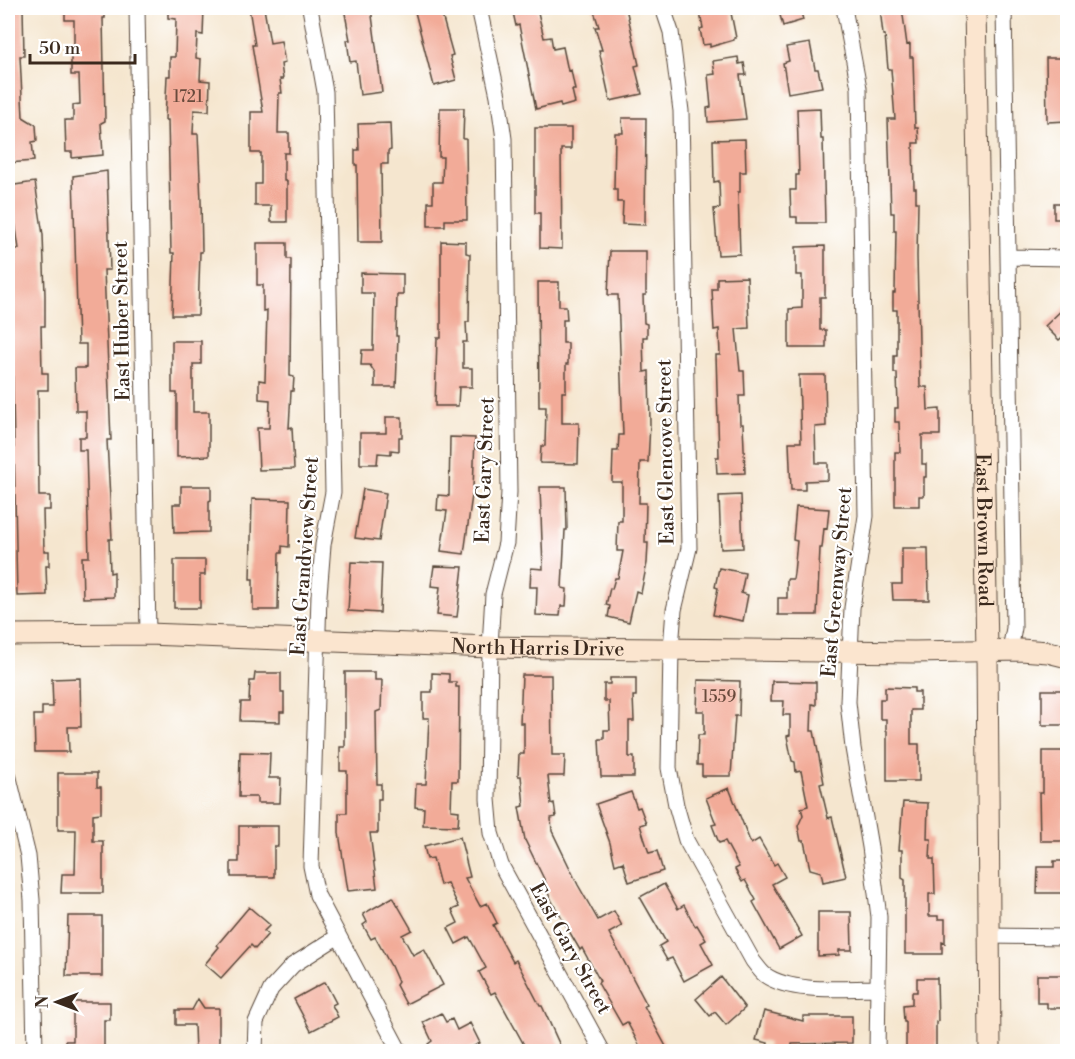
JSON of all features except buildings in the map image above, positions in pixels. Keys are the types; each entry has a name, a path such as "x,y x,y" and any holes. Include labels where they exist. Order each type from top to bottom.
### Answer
{"street":[{"name":"East Huber Street","path":"137,8 148,634"},
{"name":"East Grandview Street","path":"310,8 325,92 333,492 323,545 319,595 311,866 317,896 400,1052"},
{"name":"East Gary Street","path":"479,8 498,96 504,139 509,492 506,543 493,594 490,647 488,799 491,833 501,865 603,1052"},
{"name":"East Glencove Street","path":"663,8 671,32 681,111 689,548 674,610 671,648 669,768 676,805 686,840 753,961 764,975 779,983 797,987 876,988"},
{"name":"East Greenway Street","path":"844,8 859,88 866,516 852,608 848,702 879,917 876,988 877,1052"},
{"name":"East Brown Road","path":"975,8 987,651 990,1052"},
{"name":"East Brown Road","path":"1004,8 1014,627 1010,650"},
{"path":"1008,257 1068,258"},
{"name":"North Harris Drive","path":"8,635 148,634 490,647 850,651 1010,650 1048,652 1068,657"},
{"path":"8,774 11,804 27,856 32,900 35,1052"},
{"path":"989,936 1068,937"},
{"path":"255,1052 256,1022 271,989 293,965 337,937"}]}
